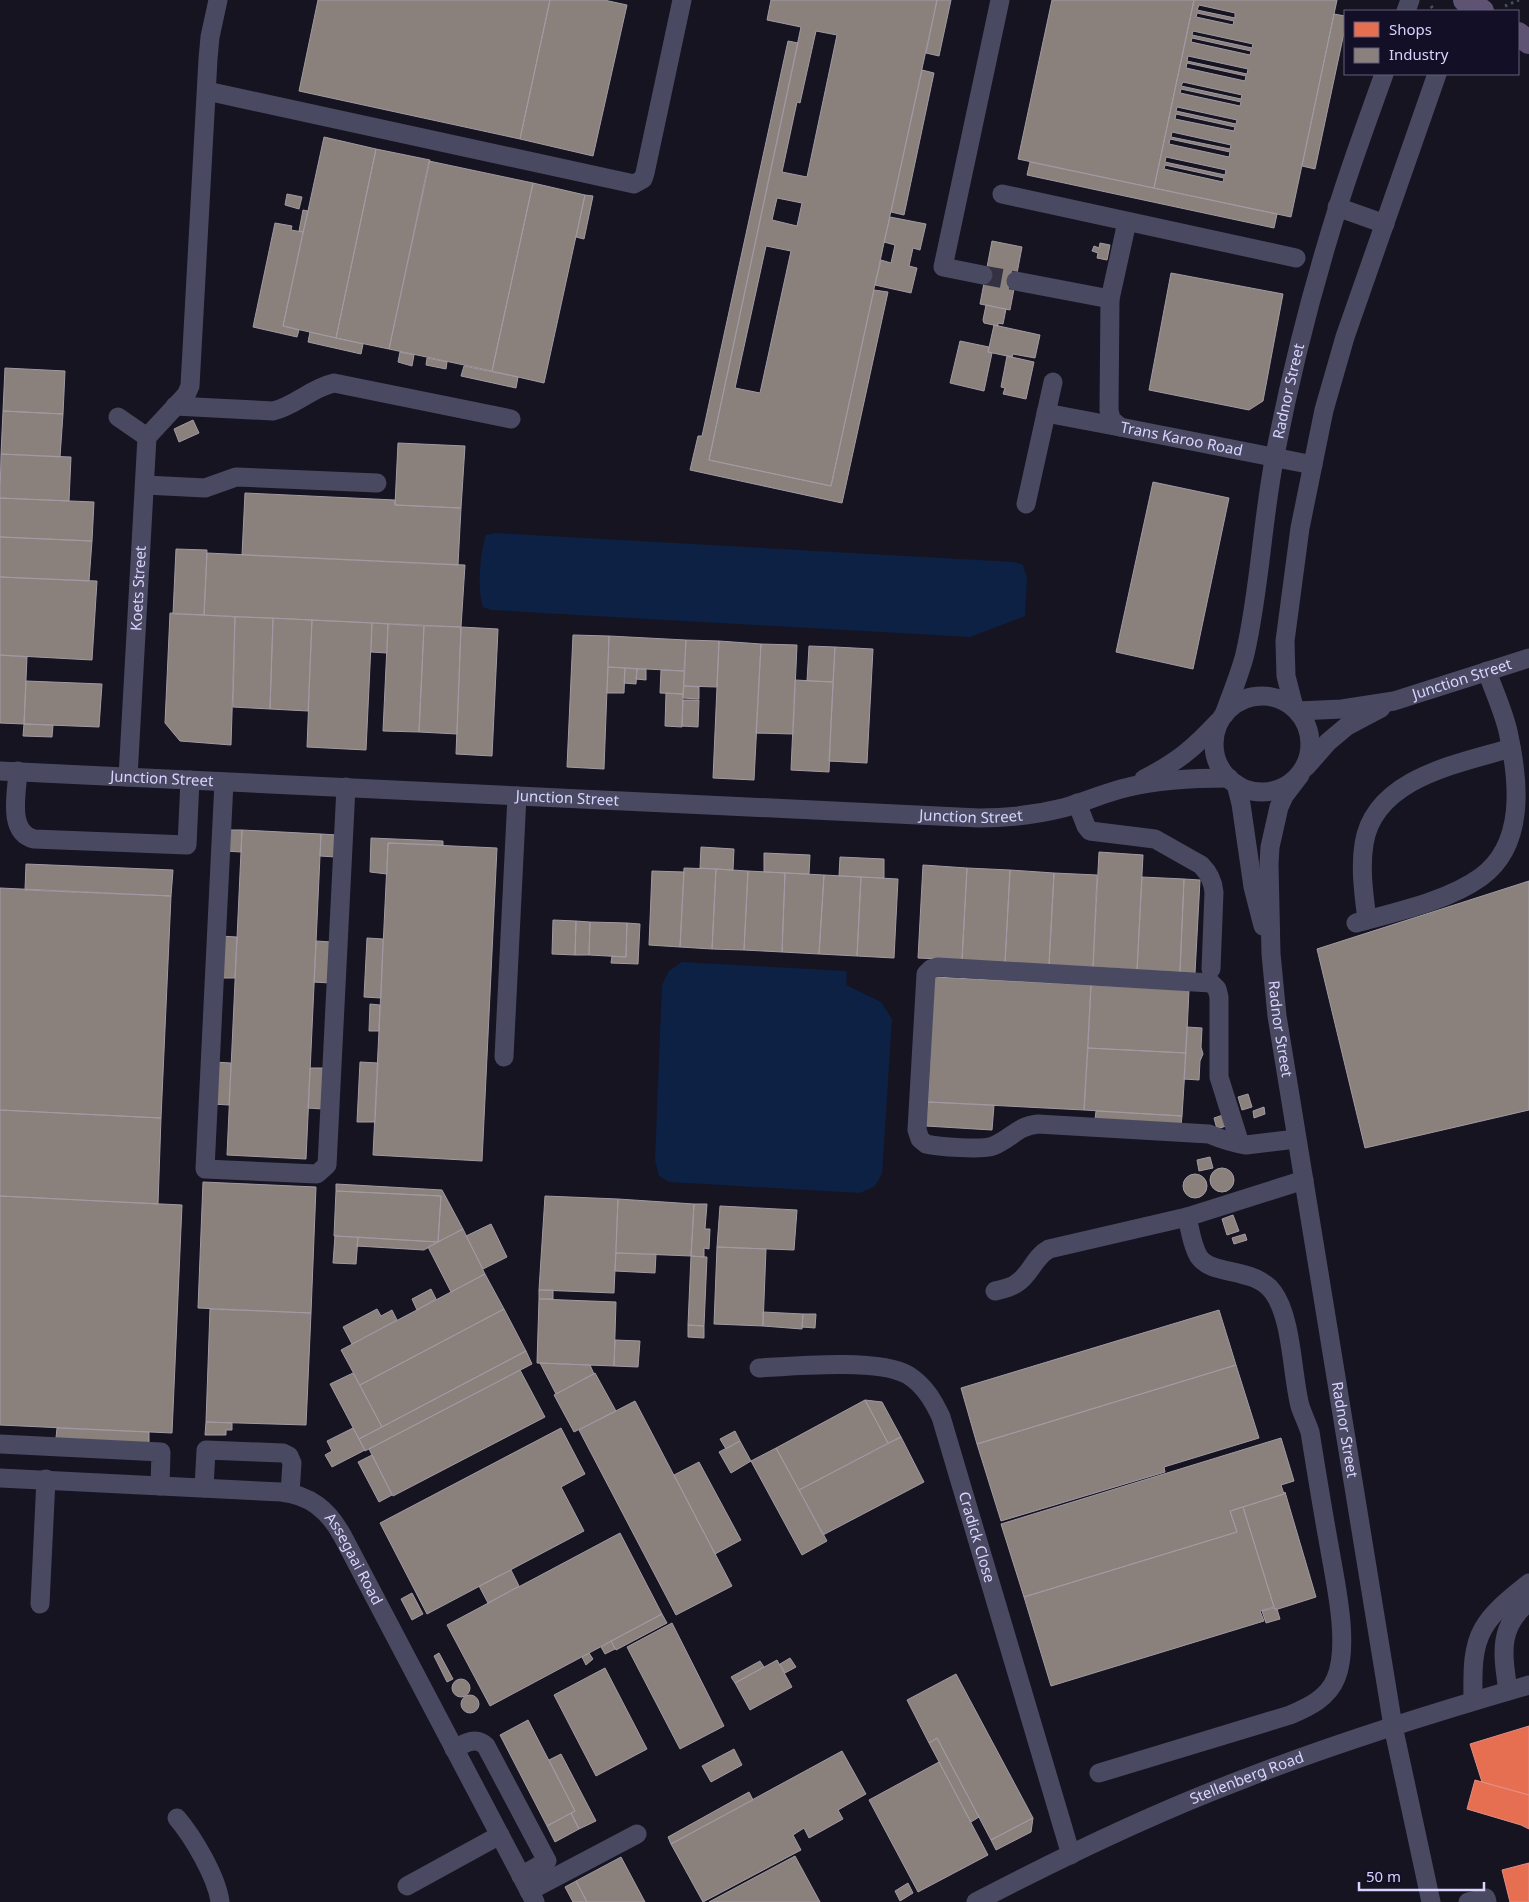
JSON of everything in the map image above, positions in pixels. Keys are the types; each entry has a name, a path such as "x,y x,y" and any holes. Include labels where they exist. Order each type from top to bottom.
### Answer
{"main road":[{"path":"1464,0 1480,10"}],"street":[{"path":"118,417 147,436 189,391 210,36 218,0"},
{"path":"206,91 634,184 643,179 645,173 682,0"},
{"path":"983,275 942,267 1000,0"},
{"name":"Radnor Street","path":"1223,716 1240,671 1248,636 1275,457 1301,337 1337,207 1384,75"},
{"path":"1296,709 1283,700 1271,696 1245,699 1233,705 1223,716 1216,733 1215,752 1222,771 1232,781 1252,791 1269,792 1281,789 1291,783 1301,773 1309,756 1310,740 1306,724 1296,709 1286,676 1285,641 1300,528 1324,410 1345,337 1437,75"},
{"path":"1002,194 1296,258"},
{"path":"1337,207 1385,224"},
{"name":"Trans Karoo Road","path":"1127,222 1110,299 1109,410 1111,419 1120,427 1313,465"},
{"path":"1016,281 1110,299"},
{"path":"1026,504 1053,382"},
{"path":"175,406 273,411 283,409 326,385 334,383 511,419"},
{"path":"1046,412 1120,427"},
{"name":"Koets Street","path":"128,777 147,436"},
{"path":"145,485 209,487 226,479 236,477 376,483"},
{"name":"Junction Street","path":"1296,709 1342,709 1394,701 1529,658"},
{"path":"1487,671 1509,735 1511,748 1516,808 1512,834 1495,865 1481,877 1462,888 1412,907 1362,922 1364,843 1379,807 1388,796 1420,778 1511,748"},
{"name":"Junction Street","path":"1301,773 1328,742 1347,726 1394,701"},
{"name":"Junction Street","path":"1130,787 1164,769 1187,753 1223,716"},
{"path":"9,771 18,826 22,833 34,839 187,845 190,780"},
{"name":"Junction Street","path":"9,771 979,818 1029,815 1130,787 1198,778 1232,781"},
{"name":"Radnor Street","path":"1301,773 1284,796 1278,808 1273,828 1269,864 1271,954 1277,1016 1393,1726 1431,1902"},
{"name":"Radnor Street","path":"1232,781 1241,804 1253,887 1271,954"},
{"path":"224,782 205,1169 317,1174 327,1164 346,787"},
{"path":"504,1056 517,796"},
{"path":"1077,803 1086,826 1090,830 1155,839 1202,866 1207,871 1213,884 1214,892 1211,969"},
{"path":"1240,1144 1218,1077 1219,997 1217,989 1211,983 938,967 931,969 926,974 917,1130 920,1139 926,1144 987,1148 998,1144 1023,1127 1038,1124 1209,1134 1240,1144 1254,1145 1296,1139"},
{"path":"995,1292 1016,1284 1025,1276 1041,1254 1049,1249 1187,1217 1304,1180"},
{"path":"1099,1773 1290,1715 1304,1709 1328,1692 1340,1664 1342,1647 1339,1605 1310,1432 1300,1407 1282,1309 1274,1292 1263,1282 1250,1276 1212,1266 1200,1258 1187,1217"},
{"name":"Cradick Close","path":"759,1368 822,1364 883,1367 906,1374 918,1383 931,1397 941,1417 1071,1855"},
{"path":"0,1444 161,1452 160,1486"},
{"path":"204,1488 206,1450 283,1453 288,1456 292,1463 290,1493"},
{"name":"Assegaai Road","path":"0,1478 290,1493 312,1500 330,1515 336,1524 528,1890"},
{"path":"40,1604 46,1480"},
{"path":"1473,1701 1473,1672 1477,1645 1483,1628 1501,1608 1529,1583"},
{"path":"1508,1691 1504,1654 1506,1632 1512,1619 1529,1602"},
{"name":"Stellenberg Road","path":"976,1902 1125,1829 1241,1780 1393,1726 1529,1685"},
{"path":"454,1749 467,1742 476,1741 486,1746 547,1862 528,1890"},
{"path":"177,1818 190,1833 215,1884 220,1902"},
{"path":"407,1886 500,1834"},
{"path":"528,1890 637,1834"},
{"path":"1468,1902 1487,1900"}],"path":[{"path":"1505,6 1519,0"},
{"path":"1431,6 1434,10"}],"water":[{"path":"496,533 1014,562 1023,565 1027,578 1025,616 970,637 491,610 483,607 481,600 480,571 486,535"},
{"path":"682,962 847,971 846,985 881,1002 892,1019 882,1174 875,1186 860,1193 669,1182 659,1176 655,1160 662,985 669,971"}],"building: Shops":[{"path":"1529,1726 1529,1795 1482,1782 1470,1744"},
{"path":"1475,1780 1529,1795 1529,1829 1467,1809"},
{"path":"1529,1863 1529,1902 1510,1902 1502,1870"}],"building: Industry":[{"path":"318,0 550,0 520,139 299,91"},
{"path":"550,0 604,0 627,5 593,156 520,139"},
{"path":"771,0 937,0 831,486 709,460 801,27 767,20","holes":["816,31 837,35 807,177 782,172 797,102 800,103","777,198 802,203 797,226 772,220","766,246 791,251 760,393 735,388"]},
{"path":"937,0 951,0 939,56 926,53"},
{"path":"1052,0 1194,0 1154,188 1018,159"},
{"path":"1194,0 1337,0 1291,217 1154,188","holes":["1199,5 1235,13 1235,18 1197,10","1197,13 1234,21 1233,25 1196,17","1193,31 1253,44 1252,48 1192,35","1192,38 1251,51 1250,55 1191,42","1188,56 1248,69 1247,74 1187,61","1187,63 1246,76 1245,81 1186,68","1183,82 1242,95 1241,99 1181,86","1181,89 1241,102 1240,106 1180,93","1177,107 1237,120 1236,124 1176,111","1176,114 1235,127 1234,131 1175,119","1172,132 1231,145 1230,149 1171,137","1170,139 1230,152 1229,157 1169,144","1166,157 1226,170 1225,175 1165,162","1165,165 1224,178 1223,182 1164,169"]},
{"path":"1334,14 1344,16 1344,33 1315,169 1302,166"},
{"path":"788,41 798,43 709,460 831,486 874,290 888,292 842,503 690,470 698,436 702,436"},
{"path":"922,70 934,73 904,215 891,212"},
{"path":"324,137 376,149 336,338 283,326"},
{"path":"376,149 430,160 389,349 336,338"},
{"path":"429,161 533,183 492,371 389,349"},
{"path":"1030,162 1277,214 1274,228 1027,175"},
{"path":"533,183 585,195 544,383 492,371"},
{"path":"287,194 302,197 299,209 285,205"},
{"path":"585,195 593,196 584,239 576,237"},
{"path":"303,210 308,211 303,232 299,231"},
{"path":"890,217 926,224 920,250 913,248 909,266 917,268 911,293 875,285 881,260 891,263 895,245 884,242"},
{"path":"275,223 292,226 291,230 303,232 283,326 299,330 297,337 253,327"},
{"path":"992,241 1022,247 1010,310 980,304"},
{"path":"1100,243 1110,245 1107,260 1097,258 1098,253 1092,251 1094,246 1099,248"},
{"path":"1171,273 1283,294 1263,401 1249,410 1149,390"},
{"path":"986,305 1006,309 1003,324 998,323 998,326 984,323"},
{"path":"994,325 1040,335 1035,358 1013,354 1012,357 988,352"},
{"path":"310,332 363,344 361,354 308,342"},
{"path":"960,341 989,347 988,352 992,353 984,391 950,383"},
{"path":"400,352 414,355 412,366 398,362"},
{"path":"1007,356 1034,362 1026,399 1003,394 1005,388 1001,387"},
{"path":"427,358 447,362 446,369 426,365"},
{"path":"464,366 518,377 516,388 461,376"},
{"path":"5,368 65,371 63,414 3,411"},
{"path":"3,411 63,414 60,457 1,454"},
{"path":"193,420 199,433 179,442 174,429"},
{"path":"398,443 465,446 461,508 395,505"},
{"path":"1,454 71,457 69,501 0,498"},
{"path":"1153,482 1229,498 1193,669 1116,652"},
{"path":"245,493 395,500 395,505 461,508 458,565 242,555"},
{"path":"0,498 94,502 92,541 0,537"},
{"path":"0,537 92,541 89,581 0,577"},
{"path":"176,549 207,550 204,615 173,614"},
{"path":"207,553 465,565 461,627 204,615"},
{"path":"0,577 97,581 92,660 0,655"},
{"path":"170,613 235,617 231,745 180,741 165,723"},
{"path":"235,617 273,618 270,709 233,707"},
{"path":"273,618 312,620 308,711 270,709"},
{"path":"312,620 372,623 366,750 307,747"},
{"path":"372,623 388,624 387,653 371,652"},
{"path":"388,624 424,626 419,732 383,731"},
{"path":"424,626 461,627 457,734 419,732"},
{"path":"461,627 498,629 492,756 456,754"},
{"path":"573,635 609,636 604,769 567,767"},
{"path":"609,636 686,640 684,671 608,667"},
{"path":"686,640 719,641 717,687 684,686"},
{"path":"719,641 761,644 754,780 713,778"},
{"path":"761,644 797,645 793,734 756,733"},
{"path":"809,646 835,647 833,682 807,681"},
{"path":"835,647 873,649 867,763 829,761"},
{"path":"0,655 27,657 24,724 0,723"},
{"path":"608,667 625,668 624,693 607,693"},
{"path":"625,668 637,669 636,684 624,683"},
{"path":"637,669 646,669 646,680 636,679"},
{"path":"661,670 684,671 683,694 660,693"},
{"path":"795,680 833,682 829,772 791,770"},
{"path":"26,681 102,684 99,727 24,724"},
{"path":"684,686 699,687 699,699 683,698"},
{"path":"666,693 683,694 682,727 665,726"},
{"path":"683,700 699,700 698,727 682,726"},
{"path":"24,724 53,725 52,737 23,736"},
{"path":"226,830 242,830 241,852 225,851"},
{"path":"242,830 321,834 306,1159 227,1155"},
{"path":"321,834 337,835 336,857 320,856"},
{"path":"371,838 443,841 443,845 388,843 387,874 370,872"},
{"path":"388,843 497,848 482,1161 373,1155"},
{"path":"701,847 734,849 733,870 700,868"},
{"path":"1099,852 1143,855 1137,970 1093,967"},
{"path":"764,853 810,855 809,874 764,872"},
{"path":"840,857 884,859 884,878 839,876"},
{"path":"26,864 173,870 171,896 25,890"},
{"path":"923,865 967,868 962,960 918,958"},
{"path":"684,868 716,869 712,949 680,947"},
{"path":"967,868 1010,870 1005,963 962,960"},
{"path":"716,869 748,871 744,950 712,949"},
{"path":"1010,870 1054,873 1049,965 1005,963"},
{"path":"652,871 684,872 680,947 649,945"},
{"path":"748,871 785,873 782,952 744,950"},
{"path":"785,873 824,875 819,954 782,952"},
{"path":"1054,873 1097,875 1093,967 1049,965"},
{"path":"824,875 861,877 857,956 819,954"},
{"path":"861,877 898,879 894,958 857,956"},
{"path":"1142,877 1184,879 1180,972 1137,970"},
{"path":"1184,879 1200,880 1195,973 1180,972"},
{"path":"1529,881 1529,1110 1365,1148 1317,949"},
{"path":"0,888 171,896 161,1118 0,1110"},
{"path":"553,920 576,921 575,955 552,954"},
{"path":"576,921 590,922 589,955 575,955"},
{"path":"590,922 627,923 626,957 589,955"},
{"path":"627,923 640,924 638,964 611,963 612,956 626,957"},
{"path":"220,936 237,937 235,978 219,978"},
{"path":"367,938 383,939 381,998 364,997"},
{"path":"316,941 332,942 330,983 314,982"},
{"path":"934,977 1091,985 1084,1110 928,1102"},
{"path":"1091,985 1189,990 1186,1053 1088,1048"},
{"path":"370,1004 380,1005 379,1031 369,1031"},
{"path":"1187,1027 1202,1028 1201,1047 1203,1054 1200,1061 1199,1080 1184,1079"},
{"path":"1088,1048 1186,1053 1182,1116 1084,1110"},
{"path":"214,1062 231,1063 229,1105 212,1104"},
{"path":"360,1062 378,1063 375,1122 357,1122"},
{"path":"310,1068 325,1068 323,1109 308,1108"},
{"path":"1248,1094 1252,1107 1242,1110 1238,1097"},
{"path":"928,1102 994,1105 992,1130 926,1126"},
{"path":"1264,1107 1265,1114 1254,1118 1253,1111"},
{"path":"0,1110 161,1118 158,1204 0,1196"},
{"path":"1096,1111 1182,1116 1181,1125 1095,1120"},
{"path":"1223,1115 1226,1126 1217,1129 1214,1118"},
{"path":"1210,1157 1213,1168 1199,1171 1197,1160"},
{"path":"1222,1168 1227,1169 1233,1175 1233,1185 1227,1191 1222,1192 1217,1191 1211,1185 1210,1180 1211,1175 1217,1169"},
{"path":"1195,1174 1200,1175 1206,1181 1206,1191 1200,1197 1195,1198 1190,1197 1184,1191 1183,1186 1184,1181 1190,1175"},
{"path":"203,1182 316,1187 311,1313 198,1308"},
{"path":"336,1184 442,1190 463,1229 438,1242 441,1196 336,1191"},
{"path":"336,1191 441,1196 438,1242 334,1236"},
{"path":"0,1196 182,1205 172,1433 0,1425"},
{"path":"545,1196 618,1199 614,1293 539,1290"},
{"path":"618,1199 694,1204 691,1256 616,1253"},
{"path":"694,1204 707,1204 705,1229 710,1229 709,1249 704,1248 704,1257 691,1256"},
{"path":"720,1206 797,1210 794,1250 717,1247"},
{"path":"1233,1215 1239,1231 1227,1235 1222,1219"},
{"path":"491,1224 507,1257 483,1269 466,1236"},
{"path":"463,1229 485,1274 451,1292 428,1247"},
{"path":"1245,1234 1247,1240 1234,1244 1232,1238"},
{"path":"335,1236 358,1237 356,1264 333,1263"},
{"path":"358,1237 438,1242 424,1250 357,1246"},
{"path":"717,1247 766,1249 763,1326 714,1324"},
{"path":"616,1253 656,1254 655,1273 615,1271"},
{"path":"691,1256 707,1257 704,1326 688,1325"},
{"path":"485,1274 504,1309 360,1385 341,1350"},
{"path":"431,1289 436,1299 417,1310 412,1299"},
{"path":"539,1290 553,1290 553,1299 539,1299"},
{"path":"539,1299 616,1302 614,1366 537,1363"},
{"path":"210,1309 311,1313 306,1425 206,1422"},
{"path":"377,1309 381,1316 392,1310 397,1320 352,1344 343,1327"},
{"path":"504,1309 526,1351 382,1427 360,1385"},
{"path":"1219,1310 1236,1365 977,1444 961,1388"},
{"path":"763,1312 803,1314 802,1329 763,1326"},
{"path":"803,1314 816,1314 815,1328 802,1327"},
{"path":"688,1325 704,1326 704,1338 688,1337"},
{"path":"615,1340 640,1341 638,1367 614,1366"},
{"path":"526,1351 532,1364 365,1451 359,1439"},
{"path":"540,1363 590,1365 594,1374 556,1394"},
{"path":"1236,1365 1259,1438 1164,1467 1165,1472 1001,1521 977,1444"},
{"path":"520,1370 545,1417 393,1496 369,1449"},
{"path":"353,1373 382,1427 359,1439 330,1384"},
{"path":"595,1373 616,1411 574,1432 554,1395"},
{"path":"865,1400 888,1443 799,1490 776,1448"},
{"path":"865,1400 882,1402 901,1437 888,1443"},
{"path":"635,1401 732,1586 676,1615 579,1430"},
{"path":"206,1422 232,1423 232,1430 226,1430 226,1435 205,1435"},
{"path":"57,1428 149,1432 149,1443 56,1438"},
{"path":"353,1428 365,1450 332,1467 325,1455 332,1451 327,1441"},
{"path":"561,1428 585,1474 561,1487 584,1531 427,1614 380,1523"},
{"path":"735,1431 740,1441 726,1449 720,1439"},
{"path":"901,1437 924,1482 823,1535 799,1490"},
{"path":"1281,1438 1294,1481 1281,1485 1284,1494 1230,1511 1237,1532 1024,1597 1001,1524"},
{"path":"740,1441 751,1461 731,1473 719,1452"},
{"path":"776,1448 827,1541 802,1555 751,1461"},
{"path":"372,1455 392,1495 379,1502 358,1462"},
{"path":"699,1462 741,1540 715,1554 674,1475"},
{"path":"1285,1492 1316,1597 1275,1610 1243,1507 1284,1494"},
{"path":"1243,1507 1274,1607 1260,1611 1264,1621 1051,1686 1024,1597 1237,1532 1230,1511"},
{"path":"620,1533 662,1614 490,1706 447,1625"},
{"path":"511,1570 519,1586 488,1603 479,1586"},
{"path":"412,1593 423,1614 412,1620 401,1599"},
{"path":"1277,1609 1280,1619 1266,1623 1262,1611"},
{"path":"662,1614 667,1623 616,1650 611,1641"},
{"path":"672,1623 724,1726 680,1749 627,1647"},
{"path":"611,1641 615,1649 605,1654 601,1647"},
{"path":"439,1653 453,1679 447,1682 434,1656"},
{"path":"589,1653 593,1659 586,1665 582,1657"},
{"path":"790,1658 796,1667 785,1673 780,1664"},
{"path":"777,1660 792,1687 750,1710 735,1683"},
{"path":"760,1661 764,1667 735,1683 731,1677"},
{"path":"605,1668 647,1749 596,1776 554,1695"},
{"path":"956,1674 1033,1818 991,1840 937,1738 929,1743 907,1700"},
{"path":"461,1679 467,1682 470,1688 467,1694 461,1697 455,1694 452,1688 455,1682"},
{"path":"470,1695 476,1698 479,1704 476,1710 470,1713 464,1710 461,1704 464,1698"},
{"path":"528,1720 575,1811 547,1826 500,1735"},
{"path":"937,1738 979,1817 971,1822 929,1743"},
{"path":"734,1749 742,1765 711,1782 702,1766"},
{"path":"842,1751 866,1794 838,1810 843,1819 809,1838 804,1828 793,1835 801,1850 703,1902 671,1844"},
{"path":"561,1754 596,1821 579,1829 571,1813 575,1811 549,1760"},
{"path":"939,1762 988,1855 918,1892 869,1800"},
{"path":"749,1792 753,1800 671,1844 668,1837"},
{"path":"571,1813 579,1829 555,1842 547,1826"},
{"path":"1033,1818 1031,1832 996,1850 991,1840"},
{"path":"795,1856 820,1902 709,1902"},
{"path":"621,1857 645,1902 587,1902 576,1881"},
{"path":"576,1881 587,1902 573,1902 565,1887"},
{"path":"908,1883 913,1893 900,1901 895,1891"}],"tunnel":[{"path":"983,275 1016,281"}]}
